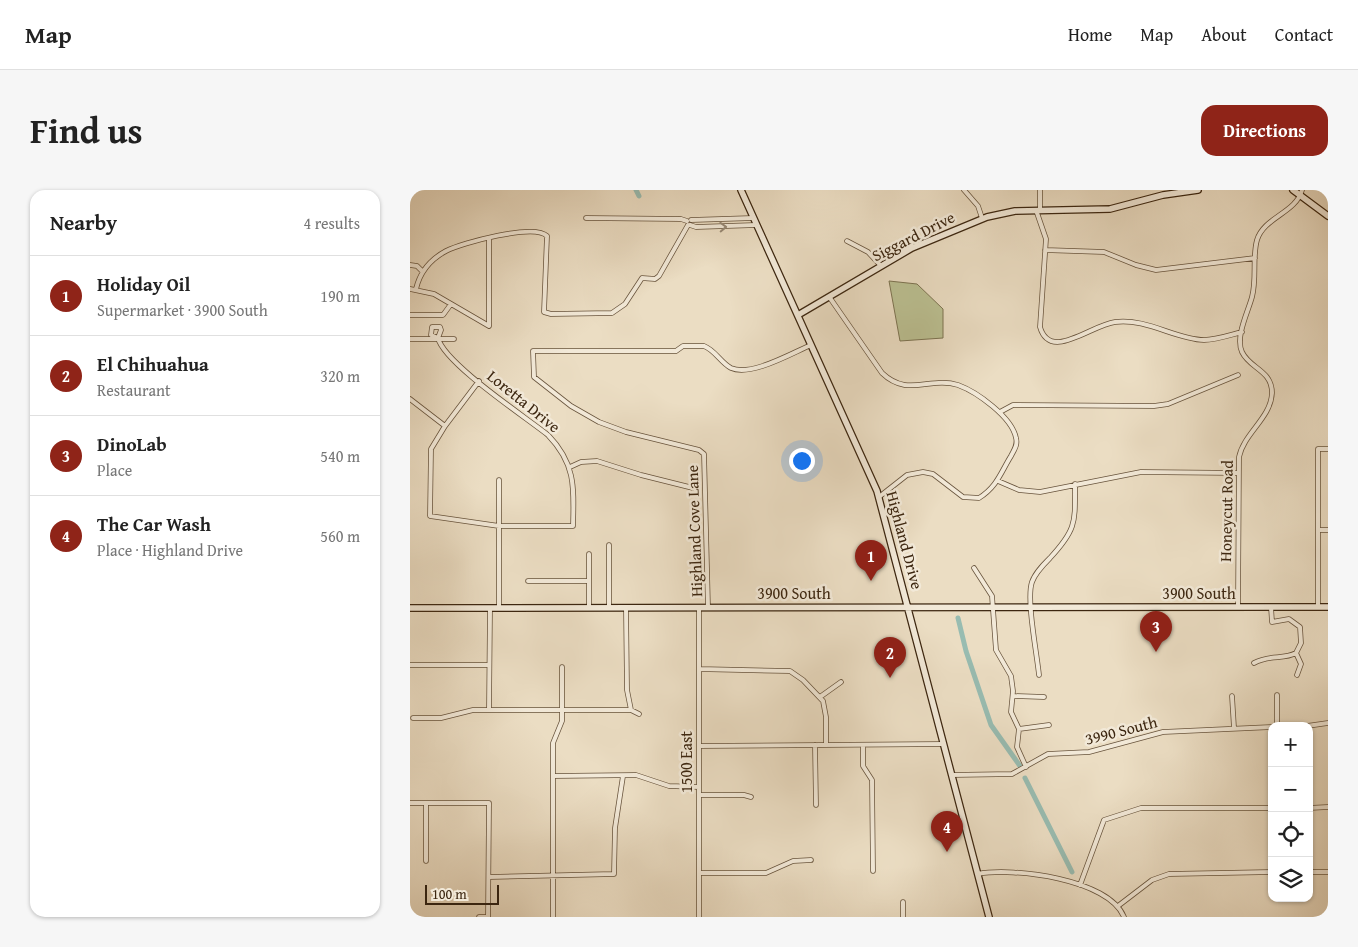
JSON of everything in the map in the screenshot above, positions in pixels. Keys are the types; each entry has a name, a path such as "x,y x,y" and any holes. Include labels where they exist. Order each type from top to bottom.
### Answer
{"main road":[{"name":"Highland Drive","path":"741,190 869,470 879,497 989,917"},
{"name":"Siggard Drive","path":"798,315 830,298 912,248 982,218 1006,212 1104,210 1163,195 1198,190"},
{"path":"1293,190 1302,193 1328,216"},
{"name":"3900 South","path":"410,608 1328,607"}],"street":[{"path":"964,190 978,206 982,218"},
{"path":"1040,190 1038,210 1046,233 1040,327 1049,342 1060,343 1102,324 1120,321 1136,322 1202,340 1242,332"},
{"name":"Honeycut Road","path":"1238,606 1238,473 1242,446 1267,410 1272,395 1267,375 1243,353 1240,342 1254,289 1257,240 1261,232 1293,205 1302,193"},
{"path":"586,218 681,219 696,227 756,225"},
{"path":"689,223 753,218"},
{"path":"416,289 422,271 447,251 514,232 541,232 547,236 544,312 552,314 605,314 620,310 642,278 655,279 659,276 689,223"},
{"path":"410,288 434,294 489,326 489,239"},
{"path":"847,241 868,252 881,266"},
{"path":"1046,250 1104,252 1145,268 1165,271 1255,258"},
{"path":"410,265 417,266 422,271"},
{"path":"830,298 882,373 891,382 908,386 958,385 1000,412 1014,431 1016,443 998,481 979,498 970,498 954,492 933,474 914,473 900,480 879,497"},
{"path":"410,315 443,314 451,304"},
{"name":"Loretta Drive","path":"438,338 447,354 548,435 562,452 570,467 573,489 573,526 499,526"},
{"path":"410,339 454,339"},
{"name":"Highland Cove Lane","path":"708,607 704,454 699,450 626,432 590,418 534,377 533,351 676,351 683,346 704,346 730,367 743,371 758,367 811,344"},
{"path":"1000,412 1013,406 1154,406 1168,404 1238,375"},
{"path":"479,381 445,426 431,449 430,516 499,526"},
{"path":"410,399 445,426"},
{"path":"1318,607 1318,449 1328,449"},
{"path":"570,467 580,462 597,461 641,475 697,489"},
{"path":"998,481 1029,492 1040,492 1141,472 1238,473"},
{"path":"499,480 499,608"},
{"path":"1039,675 1030,606 1030,589 1034,577 1065,542 1072,530 1075,514 1075,484"},
{"path":"1318,530 1328,530"},
{"path":"609,545 609,608"},
{"path":"588,607 589,554"},
{"path":"974,568 989,590 993,606 996,650 1011,676 1013,696 1011,712 1019,729 1017,750 1026,767"},
{"path":"528,581 589,581"},
{"path":"1254,663 1268,657 1289,656 1296,653 1301,643 1300,626 1289,619 1272,622 1271,606"},
{"path":"626,607 627,690 631,710"},
{"name":"1500 East","path":"699,607 699,917"},
{"path":"490,608 490,710"},
{"path":"1296,653 1301,664 1297,675"},
{"path":"410,665 489,665"},
{"path":"553,917 553,743 562,721 562,668"},
{"path":"699,669 790,671 820,697 826,711 826,744"},
{"path":"820,697 841,682"},
{"path":"1277,695 1277,722"},
{"path":"1013,696 1044,697"},
{"path":"1232,696 1234,728"},
{"path":"413,718 441,718 467,710 631,710 639,714"},
{"path":"1313,725 1328,723"},
{"path":"1019,729 1049,725"},
{"name":"3990 South","path":"952,775 1012,774 1048,754 1089,752 1151,734 1268,727"},
{"path":"862,744 862,766 872,780 873,871"},
{"path":"699,746 944,744"},
{"path":"815,745 816,805"},
{"path":"553,776 643,776 669,786 699,786"},
{"path":"488,877 553,877 614,874 615,828 623,776"},
{"path":"699,795 744,795 751,798"},
{"path":"410,803 488,803 488,917 479,917"},
{"path":"426,803 426,861"},
{"path":"1080,884 1104,820 1141,808 1268,808"},
{"path":"1313,808 1328,808"},
{"path":"699,873 766,873 793,861 811,860"},
{"path":"978,874 1016,872 1080,884 1112,900 1124,917"},
{"path":"1118,906 1152,880 1168,874 1268,872"},
{"path":"1313,872 1328,872"},
{"path":"902,902 902,917"}],"green space":[{"path":"889,281 917,284 943,309 943,338 900,341"}],"waterway":[{"path":"636,190 639,196"},
{"path":"958,618 966,651 991,725 1020,766"},
{"path":"1025,778 1072,872"}],"place":[{"name":"Holiday Oil","path":"871,581"},
{"name":"DinoLab","path":"1156,652"},
{"name":"El Chihuahua","path":"890,678"},
{"name":"The Car Wash","path":"947,852"}]}
